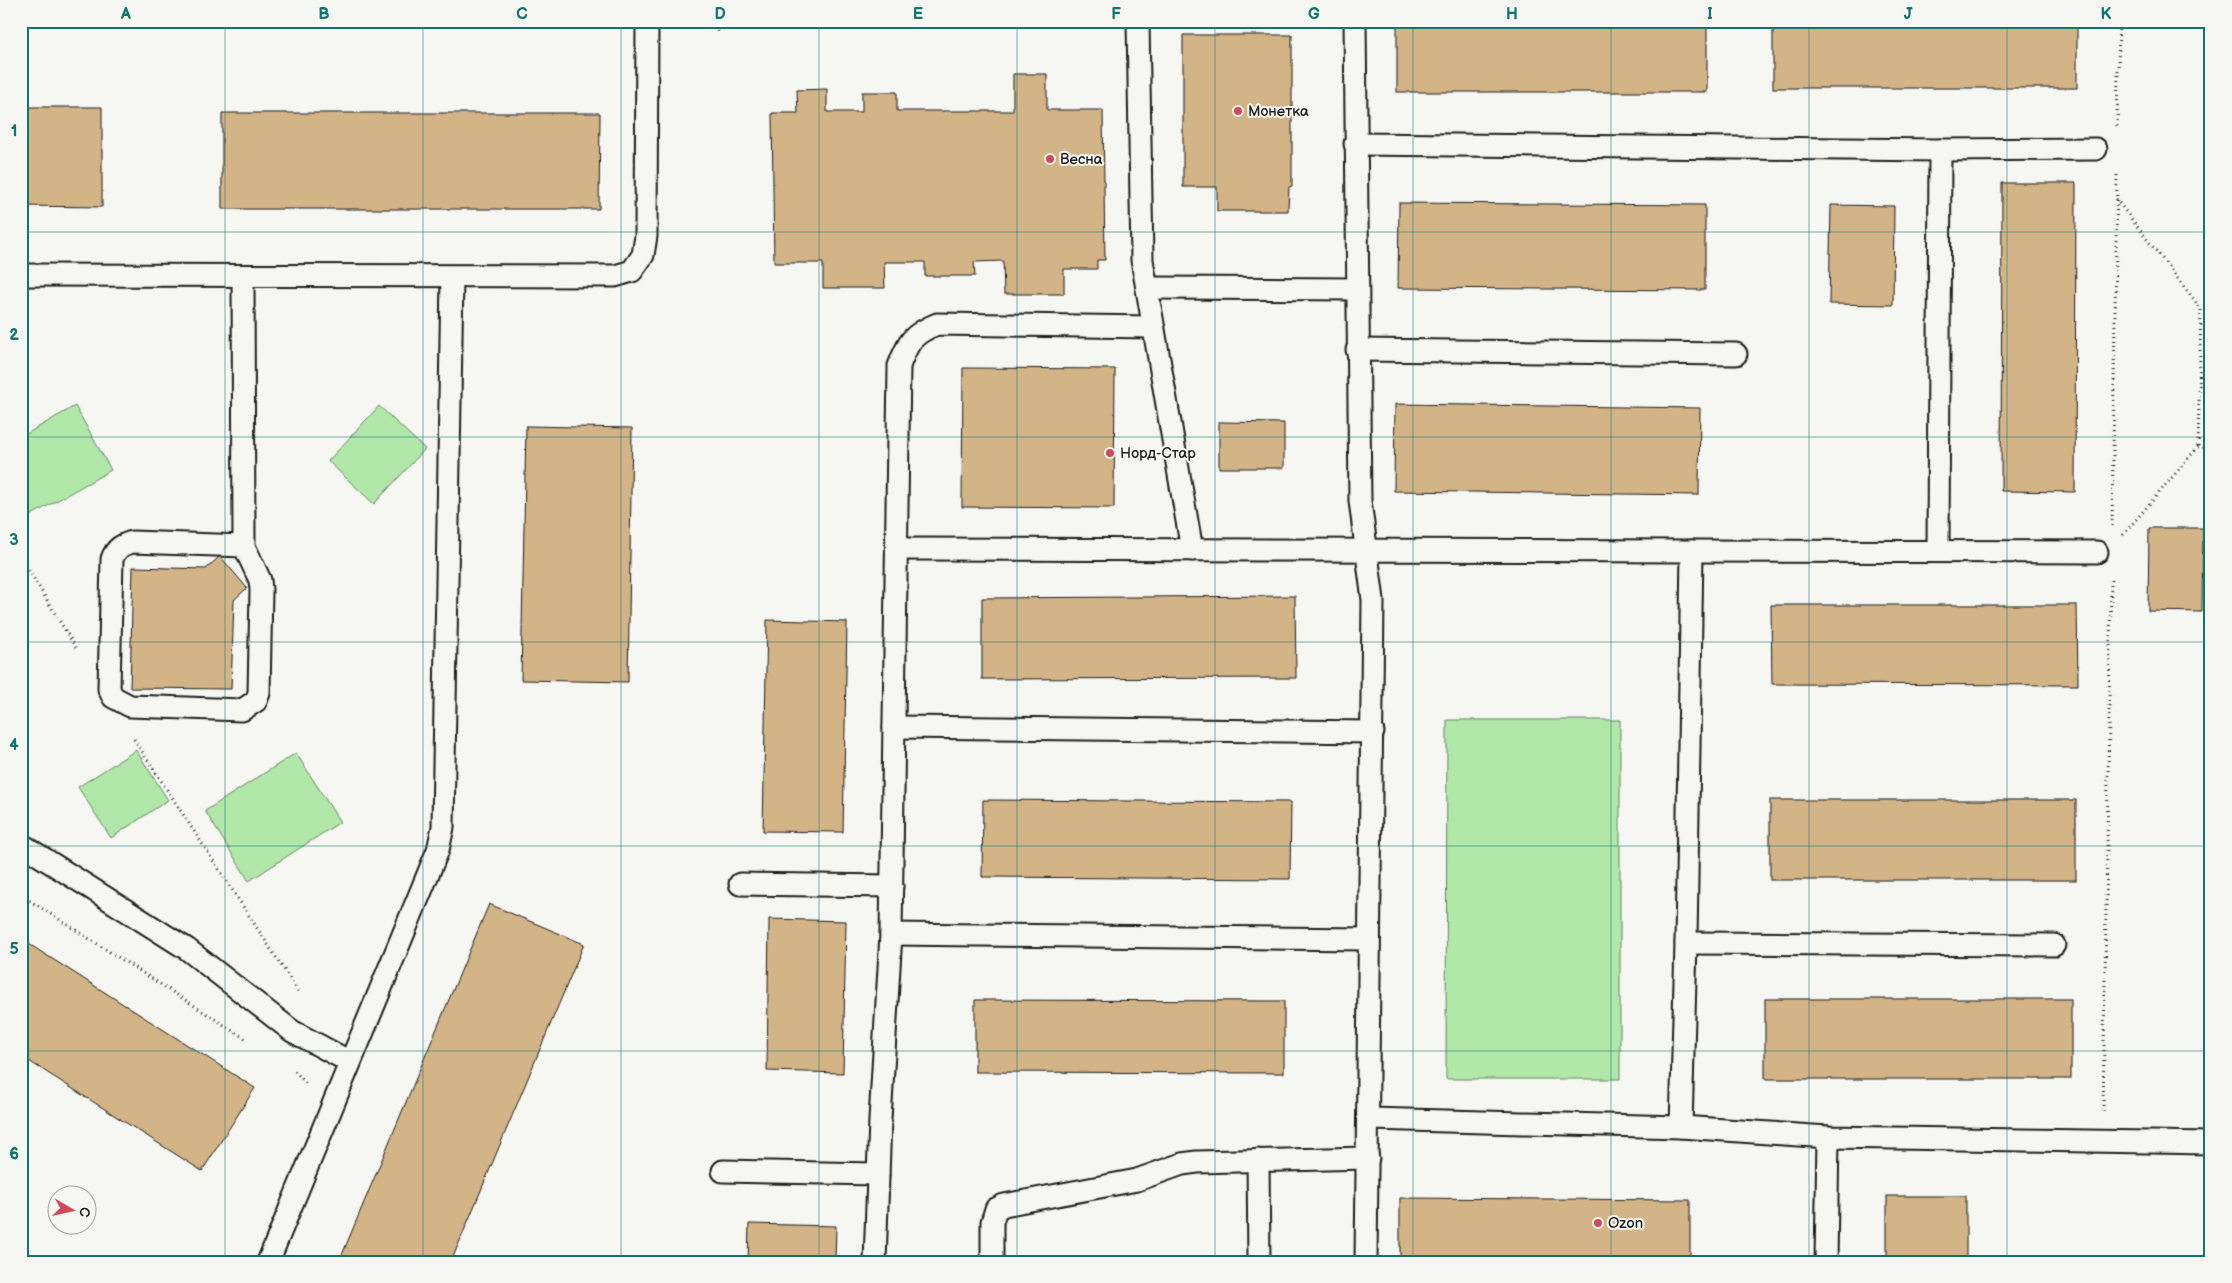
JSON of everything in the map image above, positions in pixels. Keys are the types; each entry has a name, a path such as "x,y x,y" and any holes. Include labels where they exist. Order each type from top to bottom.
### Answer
{"lane":[{"path":"21,275 616,276 632,271 643,255 646,236 647,21"},
{"path":"1138,21 1142,260 1192,550"},
{"path":"1354,21 1360,501 1373,600 1366,1262"},
{"path":"1355,144 1940,150 2096,149"},
{"path":"1938,551 1940,150"},
{"path":"244,276 244,546 260,580 259,693 256,701 242,710 130,706 113,697 109,689 112,558 115,550 124,544 132,542 244,546"},
{"path":"268,1262 438,850 443,827 452,277"},
{"path":"1147,288 1357,289"},
{"path":"875,1262 878,1174 892,934 899,366 907,344 919,331 937,324 1154,327"},
{"path":"1357,350 1736,354"},
{"path":"898,549 2097,552"},
{"path":"1680,1127 1686,943 1692,551"},
{"path":"894,728 1372,732"},
{"path":"21,844 187,949 276,1019 312,1042 350,1062"},
{"path":"740,884 892,886"},
{"path":"892,934 1369,939"},
{"path":"1686,943 2054,945"},
{"path":"1368,1119 1680,1127 1828,1137 2211,1143"},
{"path":"1826,1262 1828,1137"},
{"path":"992,1262 992,1222 996,1209 1004,1205 1137,1180 1182,1164 1197,1162 1368,1158"},
{"path":"1258,1160 1259,1262"},
{"path":"723,1170 878,1174"}],"path":[{"path":"716,21 718,32"},
{"path":"2116,199 2201,309 2198,447 2118,541"},
{"path":"2198,447 2211,447"},
{"path":"21,557 78,651"},
{"path":"130,733 300,995"},
{"path":"21,895 254,1044"},
{"path":"296,1071 312,1042"},
{"path":"287,1066 296,1071 307,1085 309,1093"}],"shaded area":[{"path":"21,1244 44,1262 21,1262"}],"green space":[{"path":"75,406 111,470 21,521 21,437"},
{"path":"379,406 425,449 374,504 328,461"},
{"path":"1447,720 1620,720 1620,1079 1446,1079"},
{"path":"136,750 168,800 111,838 78,787"},
{"path":"296,753 340,822 249,881 205,811"}],"building":[{"path":"1397,21 1707,21 1707,92 1397,92"},
{"path":"1773,21 2077,21 2077,88 1773,88"},
{"name":"Монетка","path":"1183,35 1292,35 1292,186 1289,187 1288,211 1217,211 1217,187 1183,187"},
{"path":"1013,74 1047,74 1047,110 1103,110 1105,260 1097,260 1097,269 1064,269 1064,294 1004,294 1003,261 974,262 975,276 925,276 925,262 884,262 885,288 823,288 823,263 774,263 772,113 798,113 797,90 827,89 827,112 862,112 862,92 897,92 897,111 1013,111"},
{"path":"21,107 102,107 102,207 21,206"},
{"path":"222,113 600,113 599,209 222,209"},
{"path":"2002,183 2076,183 2075,492 2001,491"},
{"path":"1399,203 1705,205 1705,290 1398,288"},
{"path":"1831,205 1894,206 1893,305 1829,304"},
{"path":"963,368 1115,369 1114,508 962,507"},
{"path":"1395,404 1700,408 1699,495 1394,491"},
{"path":"1219,422 1284,423 1284,468 1219,468"},
{"path":"526,426 632,428 628,682 521,680"},
{"path":"2149,528 2203,528 2202,612 2148,611"},
{"path":"220,556 247,588 234,600 231,689 130,688 133,567 206,569"},
{"path":"1295,596 1296,678 982,679 982,598"},
{"path":"1771,605 2077,605 2078,685 1772,684"},
{"path":"767,620 847,622 843,832 763,831"},
{"path":"983,800 1291,802 1290,879 982,877"},
{"path":"1770,800 2076,800 2076,880 1770,880"},
{"path":"489,904 584,944 451,1262 339,1262"},
{"path":"769,919 846,921 843,1073 767,1071"},
{"path":"21,939 255,1088 202,1171 21,1056"},
{"path":"1765,999 2071,999 2071,1079 1765,1079"},
{"path":"975,1000 1284,1001 1284,1073 975,1072"},
{"path":"1887,1196 1966,1196 1966,1262 1887,1262"},
{"path":"1400,1198 1690,1200 1690,1262 1400,1262"},
{"path":"749,1224 836,1226 835,1262 748,1262"}],"place":[{"name":"Монетка","path":"1238,111"},
{"name":"Весна","path":"1050,159"},
{"name":"Норд-Стар","path":"1110,453"},
{"name":"Ozon","path":"1598,1223"}]}
